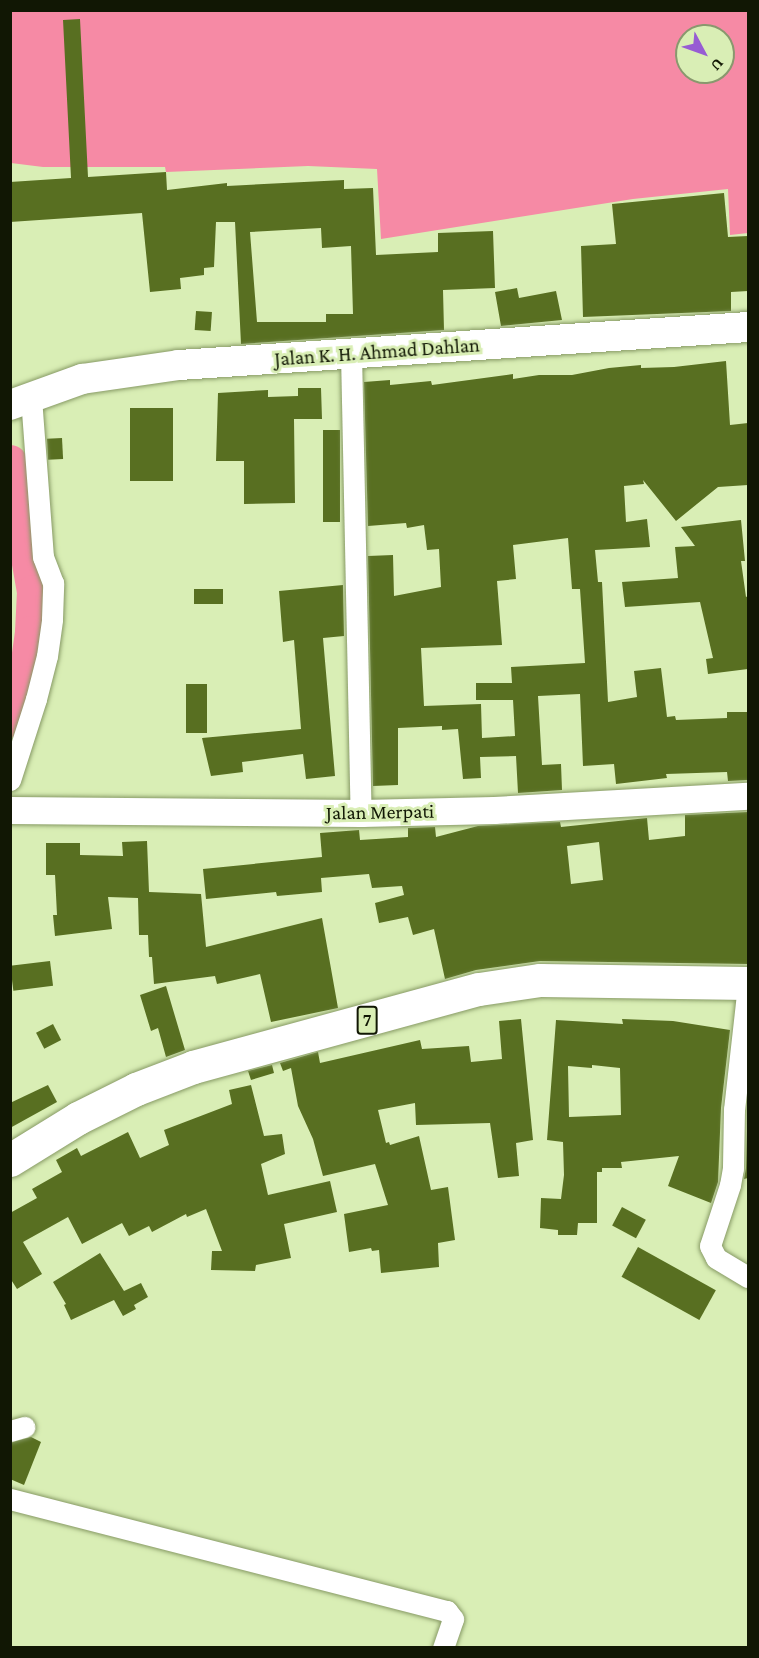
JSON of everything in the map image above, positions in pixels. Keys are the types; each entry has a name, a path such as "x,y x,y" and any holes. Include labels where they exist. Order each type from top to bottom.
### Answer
{"highway":[{"name":"7","path":"10,1160 78,1118 136,1089 193,1067 479,989 540,980 748,984"}],"main road":[{"name":"Jalan K. H. Ahmad Dahlan","path":"21,401 82,379 179,365 748,327"}],"street":[{"path":"351,353 361,813"},
{"path":"10,780 36,699 47,656 52,619 53,583 43,557 21,401"},
{"name":"Jalan Merpati","path":"10,810 361,813 494,810 748,796"},
{"path":"748,984 734,1108 733,1168 730,1185 710,1246 716,1258 748,1277"},
{"path":"10,1499 447,1611 453,1618 443,1647"}],"shaded area":[{"path":"11,11 748,11 748,233 730,235 728,189 633,199 381,239 377,169 308,166 166,172 165,167 43,167 11,163"}],"building":[{"path":"80,19 88,177 166,172 167,190 227,183 227,186 344,180 344,189 373,188 376,255 438,252 438,233 493,231 495,288 443,290 444,330 241,344 235,222 216,222 214,267 204,268 204,275 180,278 181,289 150,292 142,213 10,222 10,182 71,178 63,20","holes":["321,228 322,248 351,246 353,314 326,314 326,322 257,322 250,232"]},
{"path":"724,193 728,237 748,236 748,291 731,292 731,311 583,317 581,246 616,244 612,204"},
{"path":"517,288 519,298 556,291 562,320 501,326 495,292"},
{"path":"196,311 212,312 211,331 195,330"},
{"path":"726,361 730,425 748,423 748,485 718,487 676,521 643,480 644,484 624,486 626,522 647,519 650,547 595,550 598,582 602,582 608,702 637,697 634,671 661,668 667,717 675,716 676,720 727,718 727,712 748,712 748,780 728,781 727,772 666,774 667,778 616,784 614,764 583,766 580,694 538,696 542,765 561,764 562,790 518,793 516,756 480,757 481,778 463,779 458,729 442,730 442,726 398,728 398,785 373,786 368,556 393,555 394,596 441,587 439,549 427,550 424,525 407,528 406,523 368,526 364,382 390,380 390,385 431,381 432,385 513,374 513,379 539,375 572,375 641,365 641,368","holes":["568,538 572,589 580,589 585,663 511,667 512,683 476,683 476,700 513,700 515,736 482,738 481,704 424,706 421,648 502,645 497,581 516,579 513,545"]},
{"path":"298,388 321,388 322,419 294,419 295,503 244,504 244,461 216,461 218,393 268,390 268,397 298,396"},
{"path":"130,408 173,408 173,481 130,481"},
{"path":"323,430 340,430 340,522 323,522"},
{"path":"62,438 63,459 48,460 47,439"},
{"path":"741,520 745,561 741,561 746,597 748,596 748,669 708,674 706,659 713,658 700,602 625,607 622,582 678,578 675,547 695,546 681,527"},
{"path":"343,585 344,636 323,638 335,776 306,779 303,754 242,762 243,772 211,776 202,738 301,729 294,640 283,642 279,591"},
{"path":"194,589 223,589 223,604 194,604"},
{"path":"186,684 207,684 207,733 186,733"},
{"path":"748,812 748,964 540,961 476,970 445,979 434,929 413,935 408,917 379,923 375,903 404,895 402,886 372,888 369,874 321,878 322,892 277,896 276,892 206,899 203,869 322,857 320,833 359,830 360,840 408,837 408,828 435,827 436,837 478,826 560,822 561,827 647,818 649,840 685,836 685,815","holes":["599,842 603,880 571,884 567,846"]},
{"path":"147,841 149,892 201,894 206,947 322,918 338,1008 271,1022 260,974 217,984 215,976 154,984 148,935 139,935 138,898 108,897 112,929 55,936 53,915 57,915 55,875 46,875 46,843 80,843 80,855 123,856 122,842"},
{"path":"50,961 53,986 13,991 10,966"},
{"path":"166,986 185,1050 166,1057 158,1028 151,1031 140,995"},
{"path":"521,1019 533,1140 516,1143 519,1176 498,1178 490,1123 416,1125 415,1103 378,1110 386,1143 389,1142 390,1145 419,1136 431,1190 448,1187 455,1240 438,1243 439,1267 381,1273 379,1250 372,1251 371,1248 349,1252 344,1214 388,1205 375,1164 323,1176 313,1139 298,1106 291,1068 283,1071 280,1063 318,1052 320,1063 420,1040 422,1049 469,1046 471,1062 502,1059 499,1021"},
{"path":"622,1019 673,1021 730,1030 721,1108 718,1182 711,1203 668,1186 679,1156 621,1162 622,1168 602,1168 602,1172 597,1172 597,1223 578,1223 577,1235 558,1235 558,1230 540,1228 541,1198 561,1199 564,1175 563,1142 547,1140 556,1020 623,1024","holes":["592,1065 620,1068 621,1115 569,1117 568,1066 592,1068"]},
{"path":"53,1024 61,1040 44,1049 36,1033"},
{"path":"272,1065 274,1073 251,1080 248,1071"},
{"path":"48,1085 57,1102 10,1128 10,1103"},
{"path":"251,1085 264,1136 282,1134 285,1154 261,1164 268,1195 330,1181 337,1212 284,1224 291,1258 256,1265 255,1271 211,1270 212,1251 222,1251 206,1209 187,1217 186,1214 152,1232 149,1226 129,1236 122,1223 82,1244 68,1217 23,1242 42,1274 17,1289 10,1278 10,1213 37,1198 32,1189 62,1172 56,1160 77,1148 81,1156 128,1132 140,1158 169,1145 164,1130 232,1104 229,1090"},
{"path":"748,1094 748,1178 744,1179 746,1168"},
{"path":"622,1207 646,1220 636,1238 612,1226"},
{"path":"638,1247 716,1290 699,1320 622,1277"},
{"path":"100,1253 124,1291 141,1283 148,1297 134,1305 136,1309 123,1316 114,1300 71,1320 64,1305 66,1304 53,1282"},
{"path":"31,1437 41,1442 24,1485 10,1479 10,1443"}],"waterway":[{"path":"10,461 33,591 31,632 24,682 10,721"}]}
